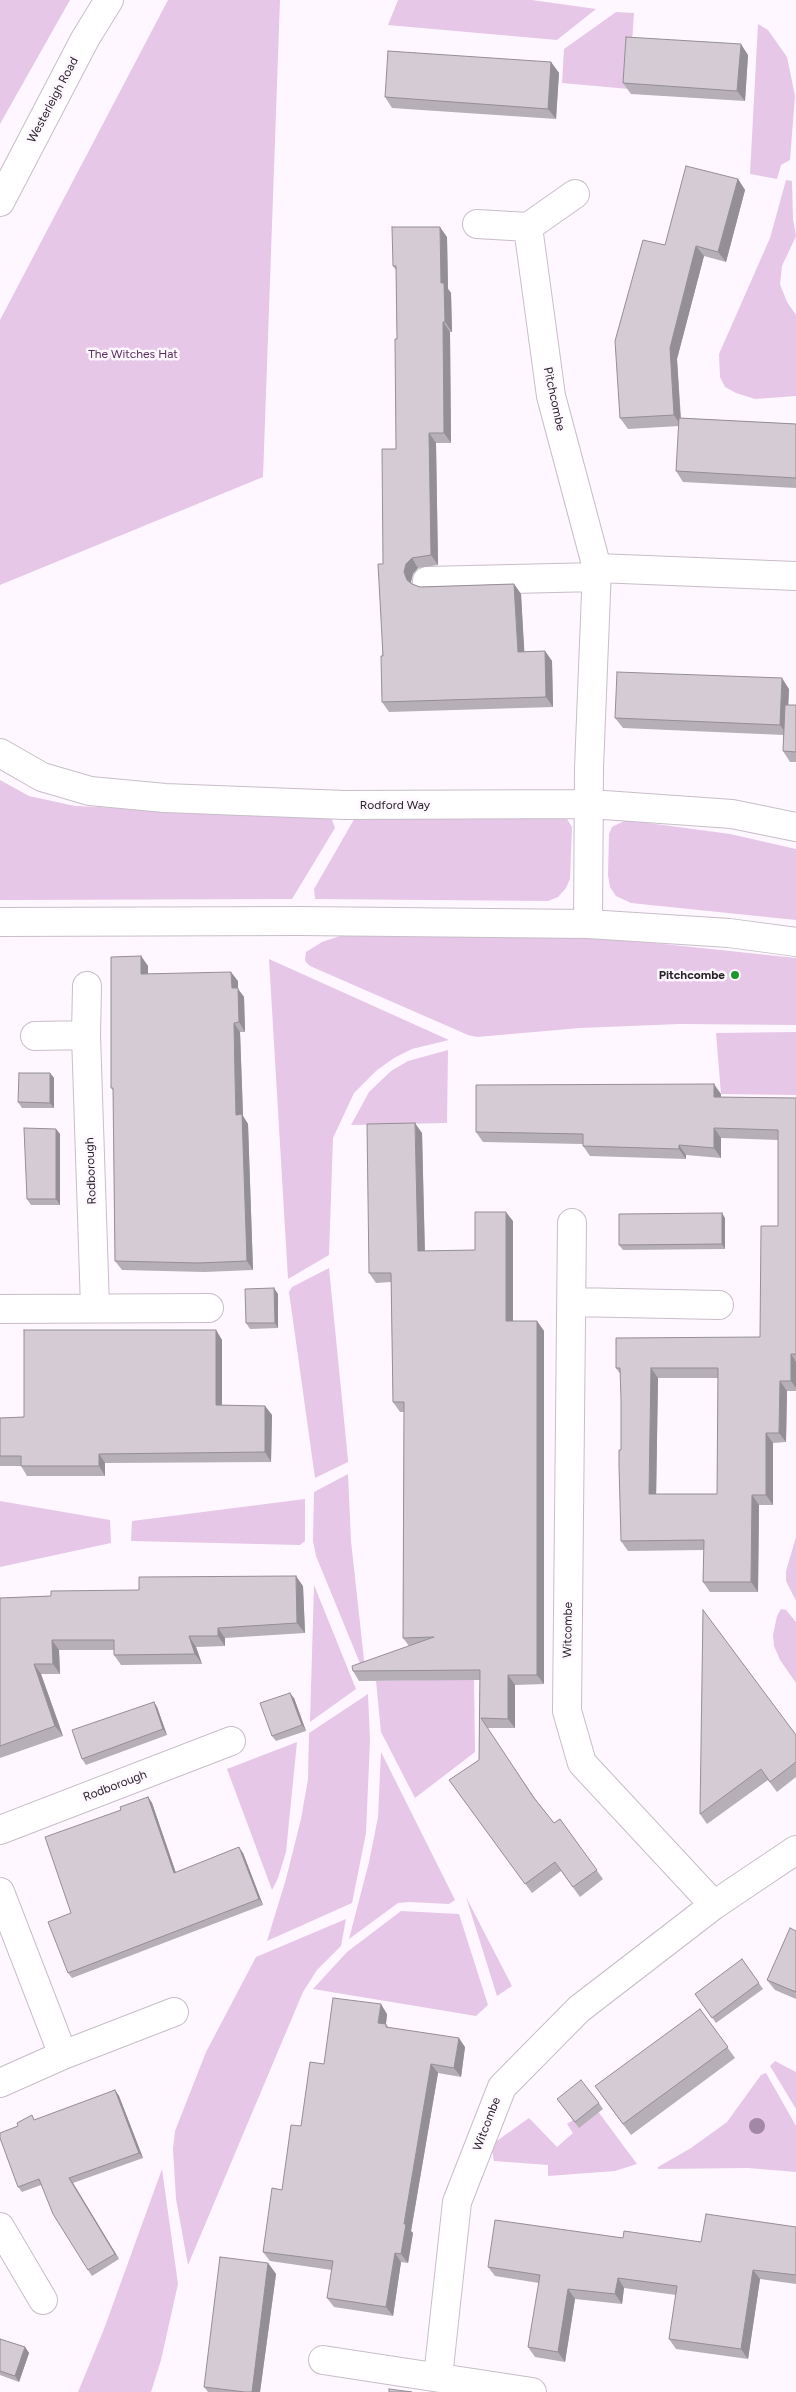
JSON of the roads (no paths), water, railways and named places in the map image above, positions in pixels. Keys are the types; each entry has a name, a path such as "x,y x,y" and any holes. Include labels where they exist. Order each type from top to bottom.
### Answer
{"street":[{"name":"Westerleigh Road","path":"0,202 85,39 109,0"},
{"path":"477,224 528,227 575,194"},
{"name":"Pitchcombe","path":"528,227 551,396 597,573 589,768 588,924"},
{"path":"427,581 597,573 796,576"},
{"name":"Rodford Way","path":"0,753 42,777 90,790 165,798 345,805 590,804 732,814 796,827"},
{"path":"0,922 310,921 588,924 729,933 796,942"},
{"name":"Rodborough","path":"87,986 86,1035 96,1307"},
{"path":"35,1036 86,1035"},
{"name":"Witcombe","path":"572,1223 567,1711 582,1764 714,1905"},
{"path":"572,1302 719,1305"},
{"path":"0,1309 96,1307 209,1308"},
{"name":"Rodborough","path":"0,1830 230,1741"},
{"name":"Witcombe","path":"438,2377 457,2202 502,2087 579,2008 714,1905 796,1850"},
{"path":"0,1892 63,2055"},
{"path":"0,2083 63,2055 174,2012"},
{"path":"0,2227 43,2300"},
{"path":"323,2360 532,2392"}],"place":[{"name":"Pitchcombe","path":"735,975"}],"park label":[{"name":"The Witches Hat","path":"133,354"}]}
